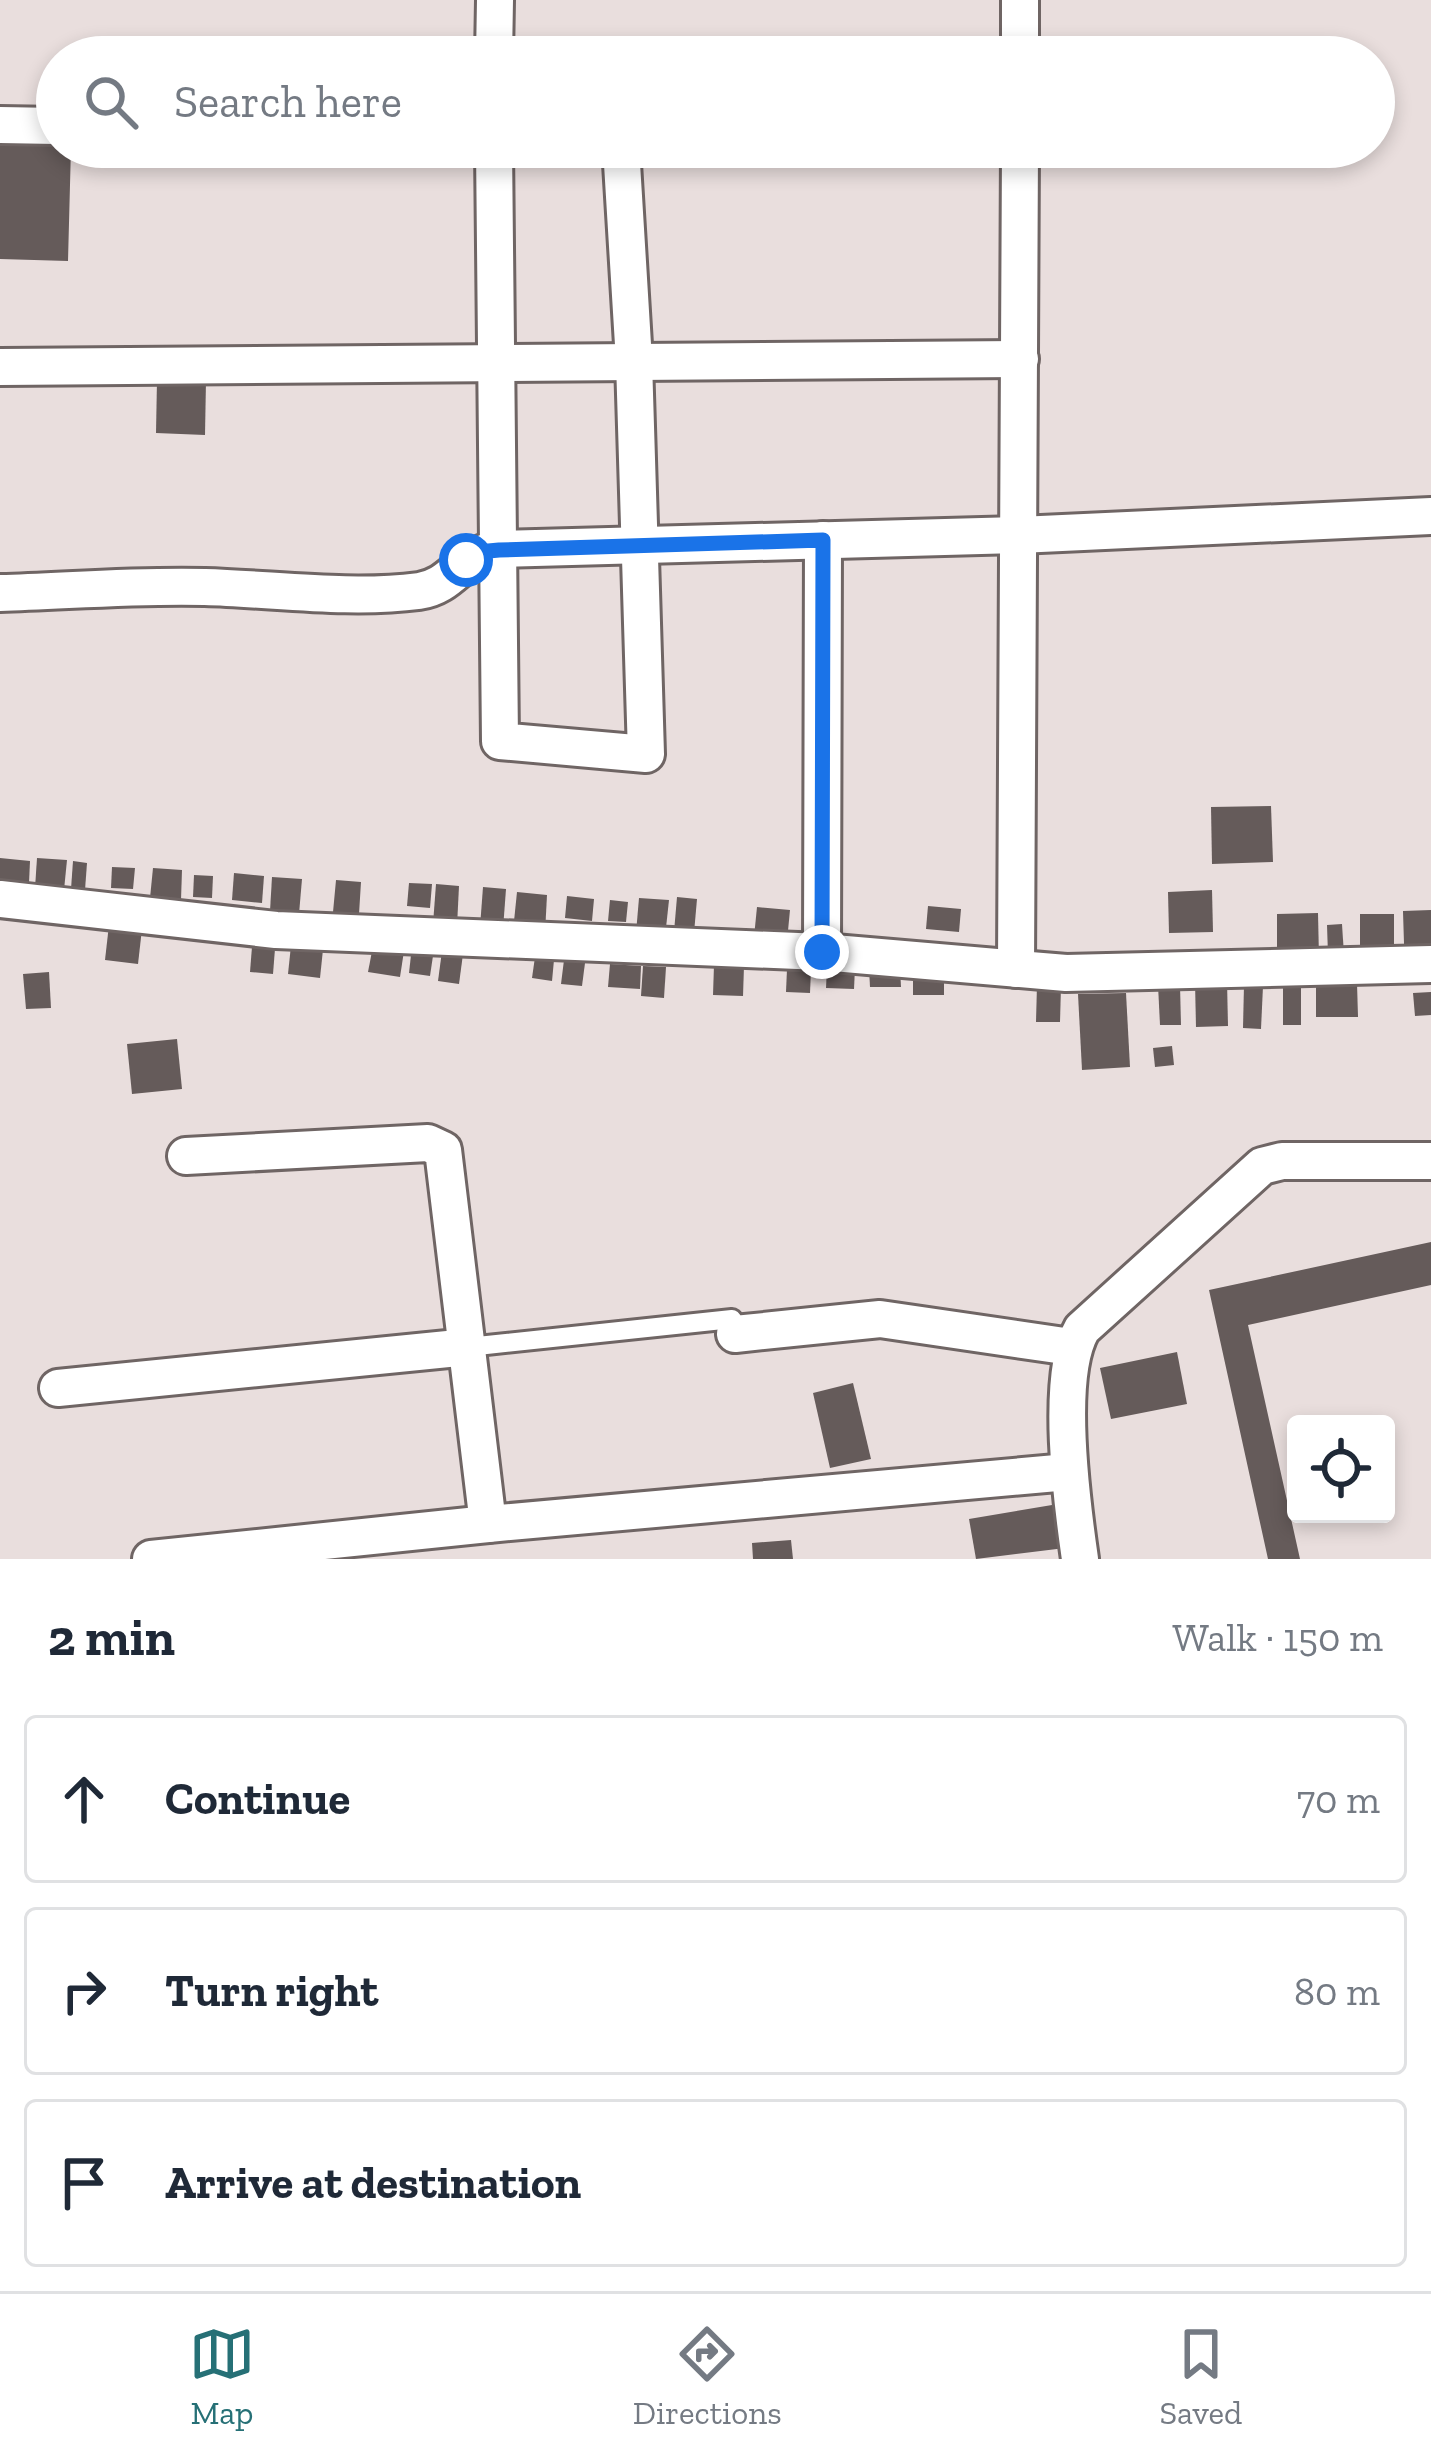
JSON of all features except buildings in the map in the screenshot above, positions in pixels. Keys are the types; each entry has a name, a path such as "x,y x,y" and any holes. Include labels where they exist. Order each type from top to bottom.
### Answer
{"street":[{"path":"494,0 494,36"},
{"path":"1020,0 1020,36"},
{"path":"0,125 36,126"},
{"path":"494,168 500,741 646,754 634,361 622,168"},
{"path":"1016,969 1020,168"},
{"path":"0,367 1020,359"},
{"path":"0,593 198,587 425,591 475,554 499,550 1019,535 1431,516"},
{"path":"822,952 823,540"},
{"path":"0,898 276,930 822,952 1066,973 1431,964"},
{"path":"186,1156 436,1145 447,1159 488,1524"},
{"path":"1079,1559 1068,1472 1071,1347 1082,1329 1262,1166 1282,1161 1431,1161"},
{"path":"733,1327 880,1319 1071,1347"},
{"path":"58,1388 468,1347"},
{"path":"152,1559 1068,1472"}],"lane":[{"path":"468,1347 733,1327"}],"route":[{"path":"466,560 478,552 499,550 823,540 822,952"}]}
